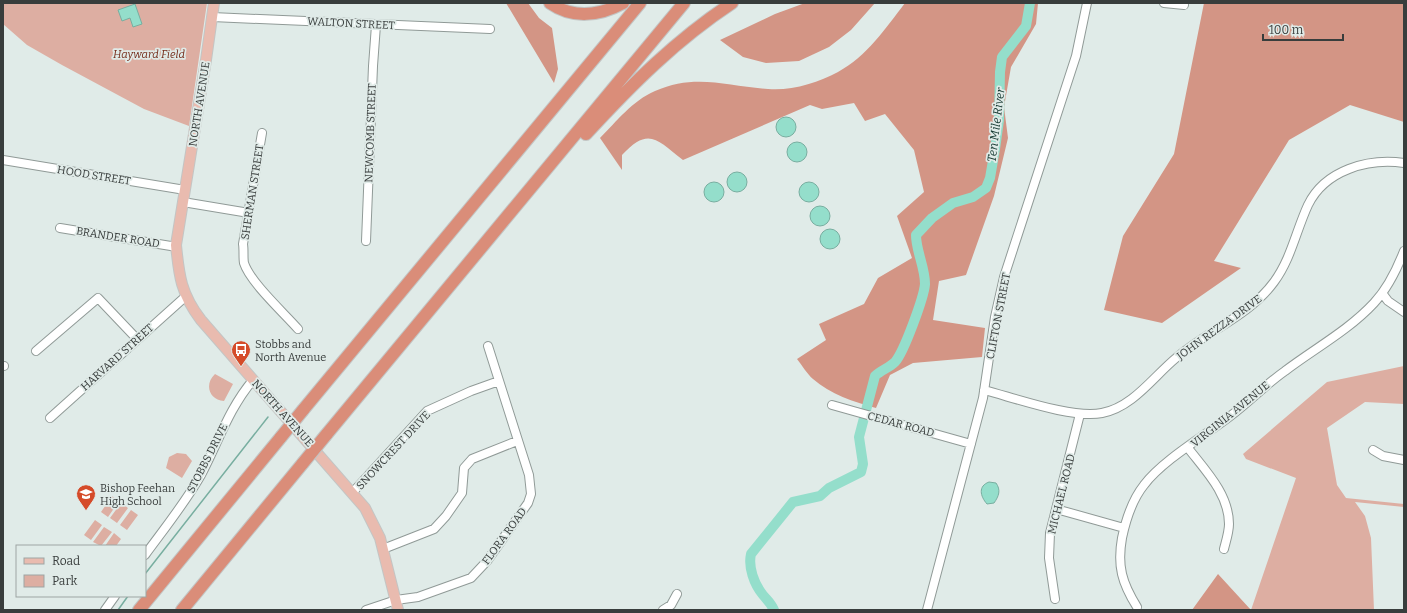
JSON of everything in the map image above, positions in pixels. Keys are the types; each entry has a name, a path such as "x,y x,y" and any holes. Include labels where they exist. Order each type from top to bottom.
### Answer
{"highway":[{"path":"550,3 564,10 584,14 604,11 623,3"},
{"path":"139,610 640,3"},
{"path":"182,610 684,3"},
{"path":"554,160 585,134 663,55 696,28 732,3"}],"main road":[{"name":"NORTH AVENUE","path":"214,3 176,247 177,265 185,297 200,320 353,492 370,516 380,538 397,605"}],"street":[{"name":"CLIFTON STREET","path":"927,610 984,390 995,317 1004,277 1076,56 1087,3"},
{"path":"1164,3 1184,5"},
{"name":"WALTON STREET","path":"212,17 490,29"},
{"name":"NEWCOMB STREET","path":"366,241 372,72 376,24"},
{"name":"SHERMAN STREET","path":"262,133 243,244 244,263 264,292 298,328"},
{"name":"HOOD STREET","path":"3,160 185,190"},
{"name":"JOHN REZZA DRIVE","path":"984,390 1080,414 1103,413 1118,407 1135,397 1176,357 1227,322 1264,294 1274,282 1289,257 1309,204 1319,190 1332,178 1365,163 1404,163"},
{"path":"183,202 249,213"},
{"name":"BRANDER ROAD","path":"60,228 176,247"},
{"name":"VIRGINIA AVENUE","path":"1137,606 1126,590 1120,563 1124,528 1134,500 1144,484 1156,472 1230,416 1266,384 1359,318 1382,293 1395,272 1404,251"},
{"path":"1382,293 1404,312"},
{"name":"HARVARD STREET","path":"50,418 185,297"},
{"path":"36,351 75,315 98,298 137,339"},
{"name":"FLORA ROAD","path":"366,610 397,605 464,582 471,578 487,561 528,503 531,494 529,475 488,346"},
{"name":"STOBBS DRIVE","path":"146,554 200,477 230,413 242,392 253,380"},
{"name":"SNOWCREST DRIVE","path":"353,492 427,411 471,391 499,381"},
{"name":"CEDAR ROAD","path":"832,404 847,410 971,444"},
{"name":"MICHAEL ROAD","path":"1055,599 1049,558 1050,533 1080,414"},
{"path":"382,549 434,529 446,516 462,493 464,468 472,459 517,441"},
{"path":"1188,448 1223,498 1229,524 1224,549"},
{"path":"1373,450 1383,456 1404,460"},
{"path":"1056,509 1124,528"},
{"path":"662,610 671,605 677,594"},
{"path":"105,610 114,597"}],"green space":[{"name":"Hayward Field","path":"3,3 207,3 189,126 144,109 27,45 3,24"},
{"path":"1404,366 1404,404 1365,402 1327,428 1337,485 1346,498 1404,504 1404,507 1355,502 1365,516 1371,538 1374,610 1251,610 1296,478 1246,459 1243,454 1327,382"},
{"path":"215,374 233,384 224,401 215,398 210,391 210,382"},
{"path":"177,453 186,454 192,461 182,478 166,468 169,457"},
{"path":"112,496 119,501 108,517 101,512"},
{"path":"121,503 128,508 117,523 110,518"},
{"path":"131,510 138,515 127,530 120,525"},
{"path":"95,520 102,525 91,540 84,535"},
{"path":"104,527 112,532 102,545 93,542"},
{"path":"114,533 121,539 117,545 106,545"}],"shaded area":[{"path":"506,3 528,3 539,18 552,28 558,69 554,83"},
{"path":"805,3 875,3 851,30 829,47 799,61 766,63 743,57 720,40 775,14"},
{"path":"905,3 1038,3 1036,24 1011,67 1004,107 1008,138 994,196 966,275 939,281 933,320 985,328 982,357 913,363 890,375 876,408 851,400 827,389 811,377 797,359 826,340 819,324 864,304 878,278 912,258 897,216 924,192 914,150 885,114 865,121 854,103 822,109 810,105 683,160 659,142 653,139 646,139 631,146 622,155 622,170 600,138 639,100 655,91 670,86 684,83 711,82 768,89 786,89 813,83 830,76 848,66 867,50"},
{"path":"1204,3 1404,3 1404,122 1350,105 1289,140 1214,261 1241,268 1162,323 1104,310 1123,236 1174,154"},
{"path":"135,4 142,24 133,27 130,18 122,21 118,10"},
{"path":"786,117 793,120 796,127 793,134 786,137 779,134 776,127 779,120"},
{"path":"797,142 804,145 807,152 804,159 797,162 790,159 787,152 790,145"},
{"path":"737,172 744,175 747,182 744,189 737,192 730,189 727,182 730,175"},
{"path":"714,182 721,185 724,192 721,199 714,202 707,199 704,192 707,185"},
{"path":"809,182 816,185 819,192 816,199 809,202 802,199 799,192 802,185"},
{"path":"820,206 827,209 830,216 827,223 820,226 813,223 810,216 813,209"},
{"path":"830,229 837,232 840,239 837,246 830,249 823,246 820,239 823,232"},
{"path":"989,482 996,483 999,493 994,503 987,504 981,492 983,486"},
{"path":"1218,574 1251,610 1192,610"}],"waterway":[{"name":"Ten Mile River","path":"774,610 754,581 750,564 751,554 793,502 820,496 829,488 861,472 863,464 859,437 875,376 893,364 899,356 913,324 924,291 925,278 917,247 916,235 932,218 953,203 973,197 986,188 990,178 999,120 1000,72 1002,57 1026,26 1030,3"},
{"path":"146,573 268,417"},
{"path":"118,610 127,597"}],"place":[{"name":"Stobbs and North Avenue","path":"241,367"},
{"name":"Bishop Feehan High School","path":"86,511"}]}
